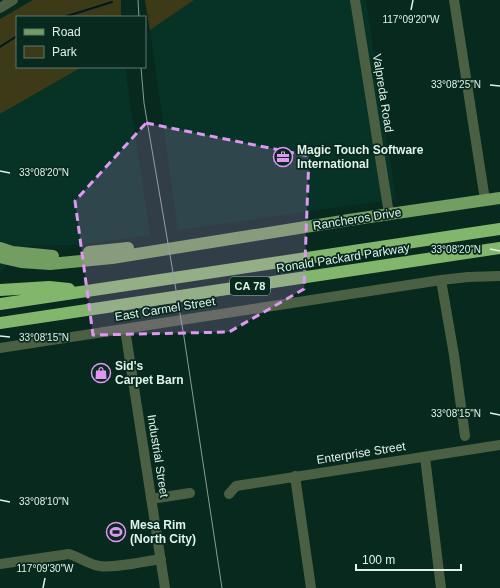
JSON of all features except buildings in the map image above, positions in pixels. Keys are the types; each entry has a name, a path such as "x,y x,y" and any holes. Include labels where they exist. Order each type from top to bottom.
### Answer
{"highway":[{"name":"Ronald Packard Parkway","path":"0,304 500,230"},
{"name":"Ronald Packard Parkway","path":"0,323 500,248"},
{"path":"0,290 50,287 84,291"}],"main road":[{"name":"Rancheros Drive","path":"0,257 21,262 50,264 112,258 500,198"},
{"name":"Rancheros Drive","path":"0,248 12,252 46,256 61,256 111,250 213,242"}],"street":[{"path":"0,8 13,0"},
{"name":"Valpreda Road","path":"355,0 389,214"},
{"path":"454,0 484,200"},
{"name":"East Carmel Street","path":"0,348 441,280 500,276"},
{"path":"441,280 454,355 465,436"},
{"name":"Industrial Street","path":"124,329 165,588"},
{"name":"Enterprise Street","path":"229,494 236,486 500,445"},
{"path":"425,457 441,588"},
{"path":"295,476 312,588"},
{"path":"152,499 190,493"},
{"path":"4,564 69,554 78,556 96,566 109,567 161,559"}],"highlighted area":[{"path":"146,123 309,156 304,289 229,332 93,335 75,201"}],"shaded area":[{"path":"194,0 366,0 396,199 178,230 150,30"},
{"path":"80,68 125,68 150,235 77,245 25,246 0,273 0,114"}],"green space":[{"path":"33,0 121,0 121,16 16,16 16,68 80,68 0,114 0,19"},
{"path":"145,0 194,0 150,30"}],"waterway":[{"path":"67,16 112,2"},
{"path":"0,47 16,37"}],"tram line":[{"path":"138,0 139,16"},
{"path":"141,68 144,103 184,337 222,588"}],"place":[{"name":"Magic Touch Software International","path":"283,157"},
{"name":"Sid's Carpet Barn","path":"101,373"},
{"name":"Mesa Rim (North City)","path":"116,532"}]}
